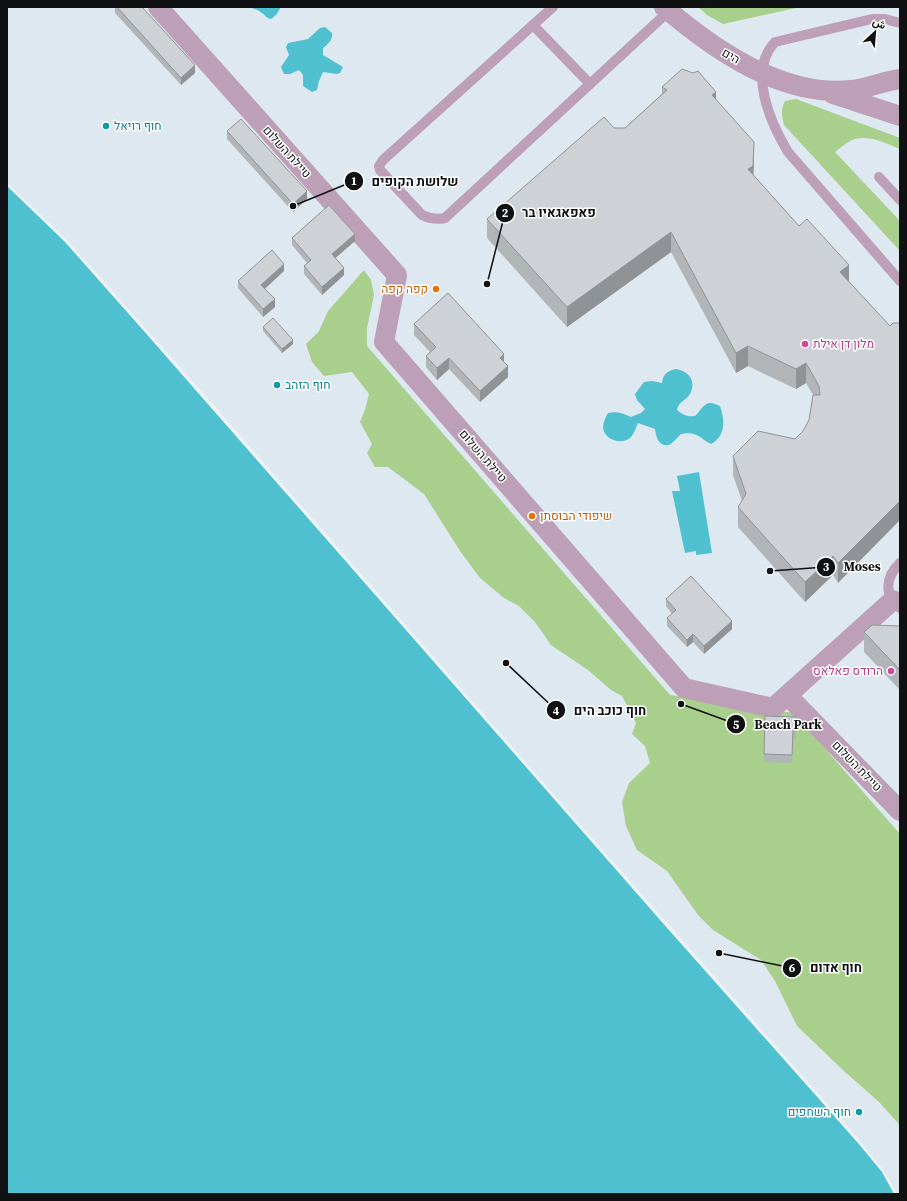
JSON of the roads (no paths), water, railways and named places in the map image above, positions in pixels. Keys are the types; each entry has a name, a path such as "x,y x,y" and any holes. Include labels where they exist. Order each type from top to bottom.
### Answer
{"street":[{"name":"טיילת השלום","path":"158,7 397,275 384,342 684,688 773,708 788,696 900,811"},
{"name":"הים","path":"666,9 687,27 740,61 762,72 796,85 824,90 852,90 900,79"},
{"name":"הים","path":"808,87 900,116"},
{"path":"788,696 896,604"}],"lane":[{"path":"553,7 383,160 379,166 380,170 422,215 438,220 444,218 590,84 666,9"},
{"path":"900,22 885,19 872,19 775,42 768,49 762,72 765,99 770,116 777,133 788,152 900,281"},
{"path":"533,25 590,84"},
{"path":"879,177 900,200"},
{"path":"896,604 888,591 888,582 891,574 900,563"}],"water":[{"path":"248,7 281,7 276,15 271,19 259,11"},
{"path":"325,27 332,33 332,38 323,48 323,55 343,67 340,73 337,74 323,72 317,90 312,92 303,86 303,75 299,70 290,74 284,74 281,67 289,55 286,47 288,43 308,39 320,28"},
{"path":"7,186 65,242 143,330 668,929 858,1143 882,1172 894,1194 7,1194"},
{"path":"676,369 687,374 692,380 691,392 679,404 677,410 685,415 695,416 708,403 720,406 723,417 723,427 722,432 716,441 711,444 697,435 686,433 681,434 671,444 664,445 659,442 655,429 638,423 632,436 627,440 614,440 607,436 604,432 603,424 608,413 620,413 631,417 641,413 645,409 637,400 635,394 644,382 652,381 662,383 663,377 666,373"},
{"path":"699,472 712,553 696,555 696,551 685,553 672,491 680,491 677,476"}],"place":[{"name":"חוף רויאל","path":"106,126"},
{"name":"שלושת הקופים","path":"293,206"},
{"name":"פאפאגאיו בר","path":"487,284"},
{"name":"קפה קפה","path":"436,289"},
{"name":"מלון דן אילת","path":"805,344"},
{"name":"חוף הזהב","path":"277,385"},
{"name":"שיפודי הבוסתן","path":"532,516"},
{"name":"Moses","path":"770,571"},
{"name":"חוף כוכב הים","path":"506,663"},
{"name":"הרודס פאלאס","path":"891,671"},
{"name":"Beach Park","path":"681,704"},
{"name":"חוף אדום","path":"719,953"},
{"name":"חוף השחפים","path":"859,1112"}]}
